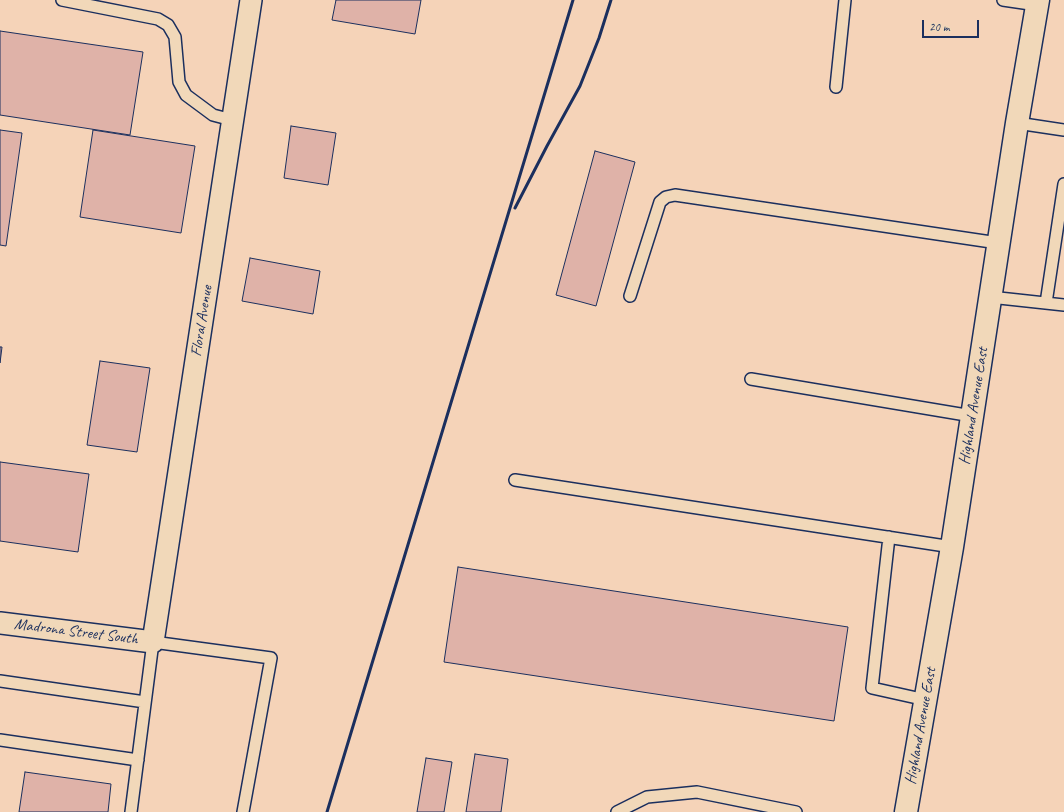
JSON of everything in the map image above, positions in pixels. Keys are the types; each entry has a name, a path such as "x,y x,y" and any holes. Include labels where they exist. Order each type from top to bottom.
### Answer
{"street":[{"name":"Floral Avenue","path":"153,642 250,0"},
{"name":"Highland Avenue East","path":"906,812 952,547 998,243 1037,3"},
{"name":"Madrona Street South","path":"0,623 153,642"}],"lane":[{"path":"62,0 158,19 168,25 175,37 179,82 186,95 213,115 232,120"},
{"path":"836,87 845,0"},
{"path":"1003,0 1037,3"},
{"path":"1017,123 1064,130"},
{"path":"1046,303 1064,184"},
{"path":"630,296 660,202 666,197 675,195 998,243"},
{"path":"990,297 1064,305"},
{"path":"751,378 972,416"},
{"path":"515,480 952,547"},
{"path":"889,537 872,688 926,700"},
{"path":"131,812 153,642 270,658 243,812"},
{"path":"0,681 145,702"},
{"path":"0,740 138,760"},
{"path":"617,812 647,797 697,792 796,812"}],"building":[{"path":"336,0 421,0 415,34 332,20"},
{"path":"0,31 143,52 130,135 0,115"},
{"path":"291,126 336,133 328,185 284,178"},
{"path":"0,130 22,133 6,246 0,245"},
{"path":"93,130 195,146 181,233 80,217"},
{"path":"595,151 635,162 596,306 556,295"},
{"path":"250,258 320,271 313,314 242,301"},
{"path":"0,347 2,347 0,363"},
{"path":"100,361 150,368 137,452 87,445"},
{"path":"0,462 89,474 78,552 0,541"},
{"path":"458,567 848,627 834,721 444,662"},
{"path":"475,754 508,759 501,812 466,812"},
{"path":"426,758 452,762 444,812 417,812"},
{"path":"25,772 111,784 108,812 19,812"}],"railway":[{"path":"327,812 573,0"},
{"path":"515,208 580,86 599,38 611,0"}]}
